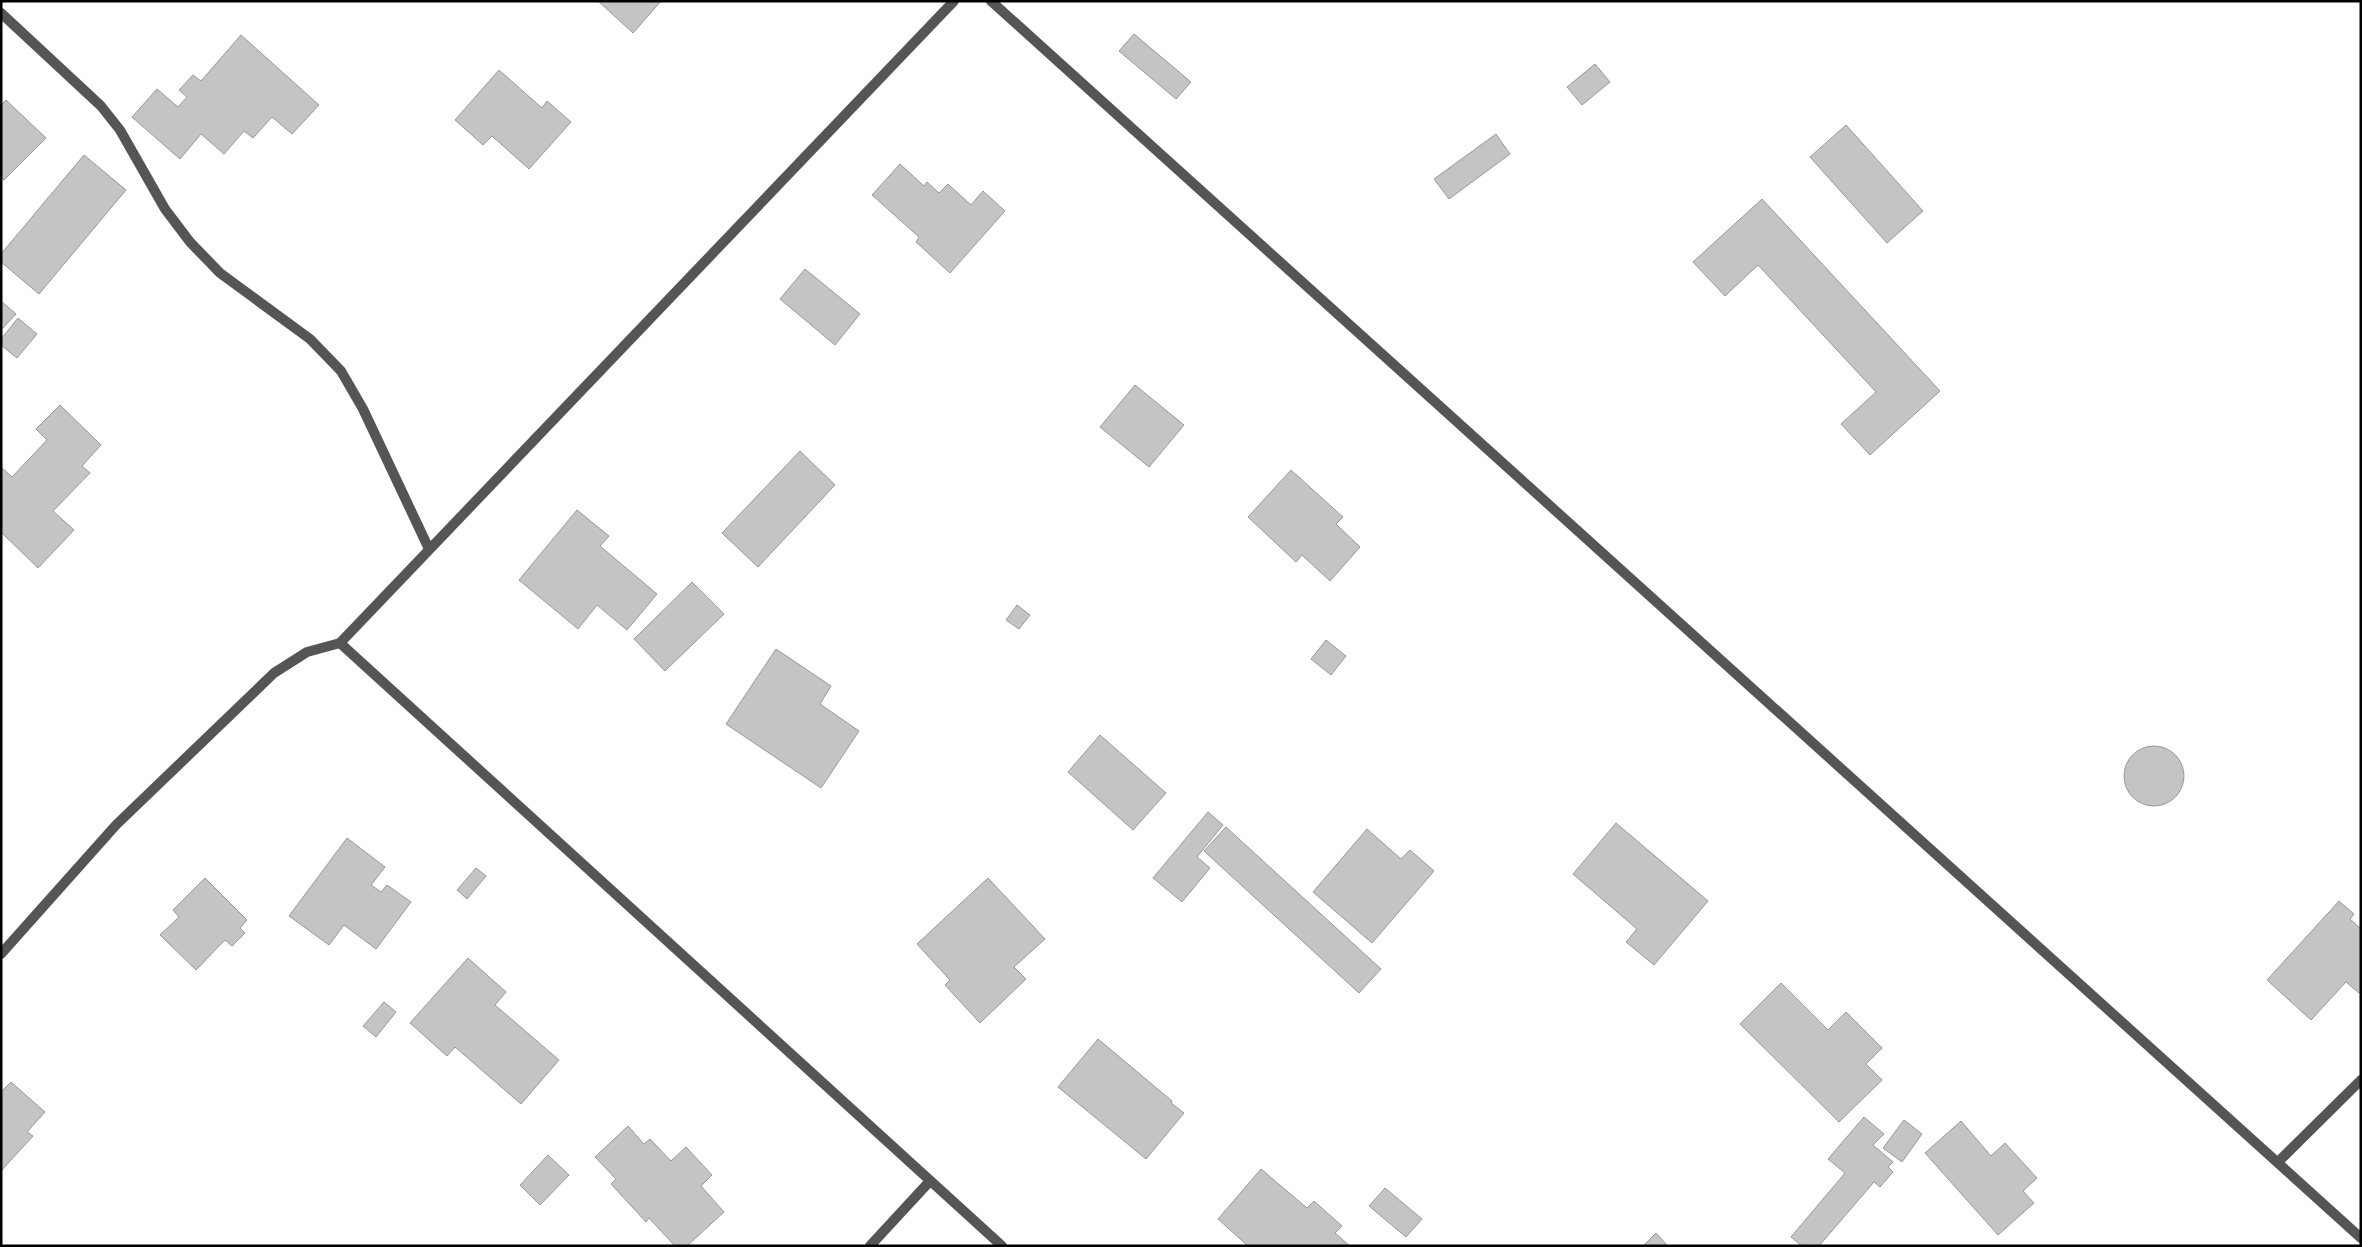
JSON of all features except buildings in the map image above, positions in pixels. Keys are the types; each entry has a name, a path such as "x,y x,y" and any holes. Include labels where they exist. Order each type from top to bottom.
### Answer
{"street":[{"path":"1,954 116,825 274,673 307,652 340,643 954,1"},
{"path":"992,1 2361,1238"},
{"path":"1,13 101,106 120,130 165,209 190,242 220,273 310,339 341,371 363,409 429,549"},
{"path":"340,643 1002,1246"},
{"path":"2278,1162 2361,1080"},
{"path":"870,1246 930,1181"}]}
